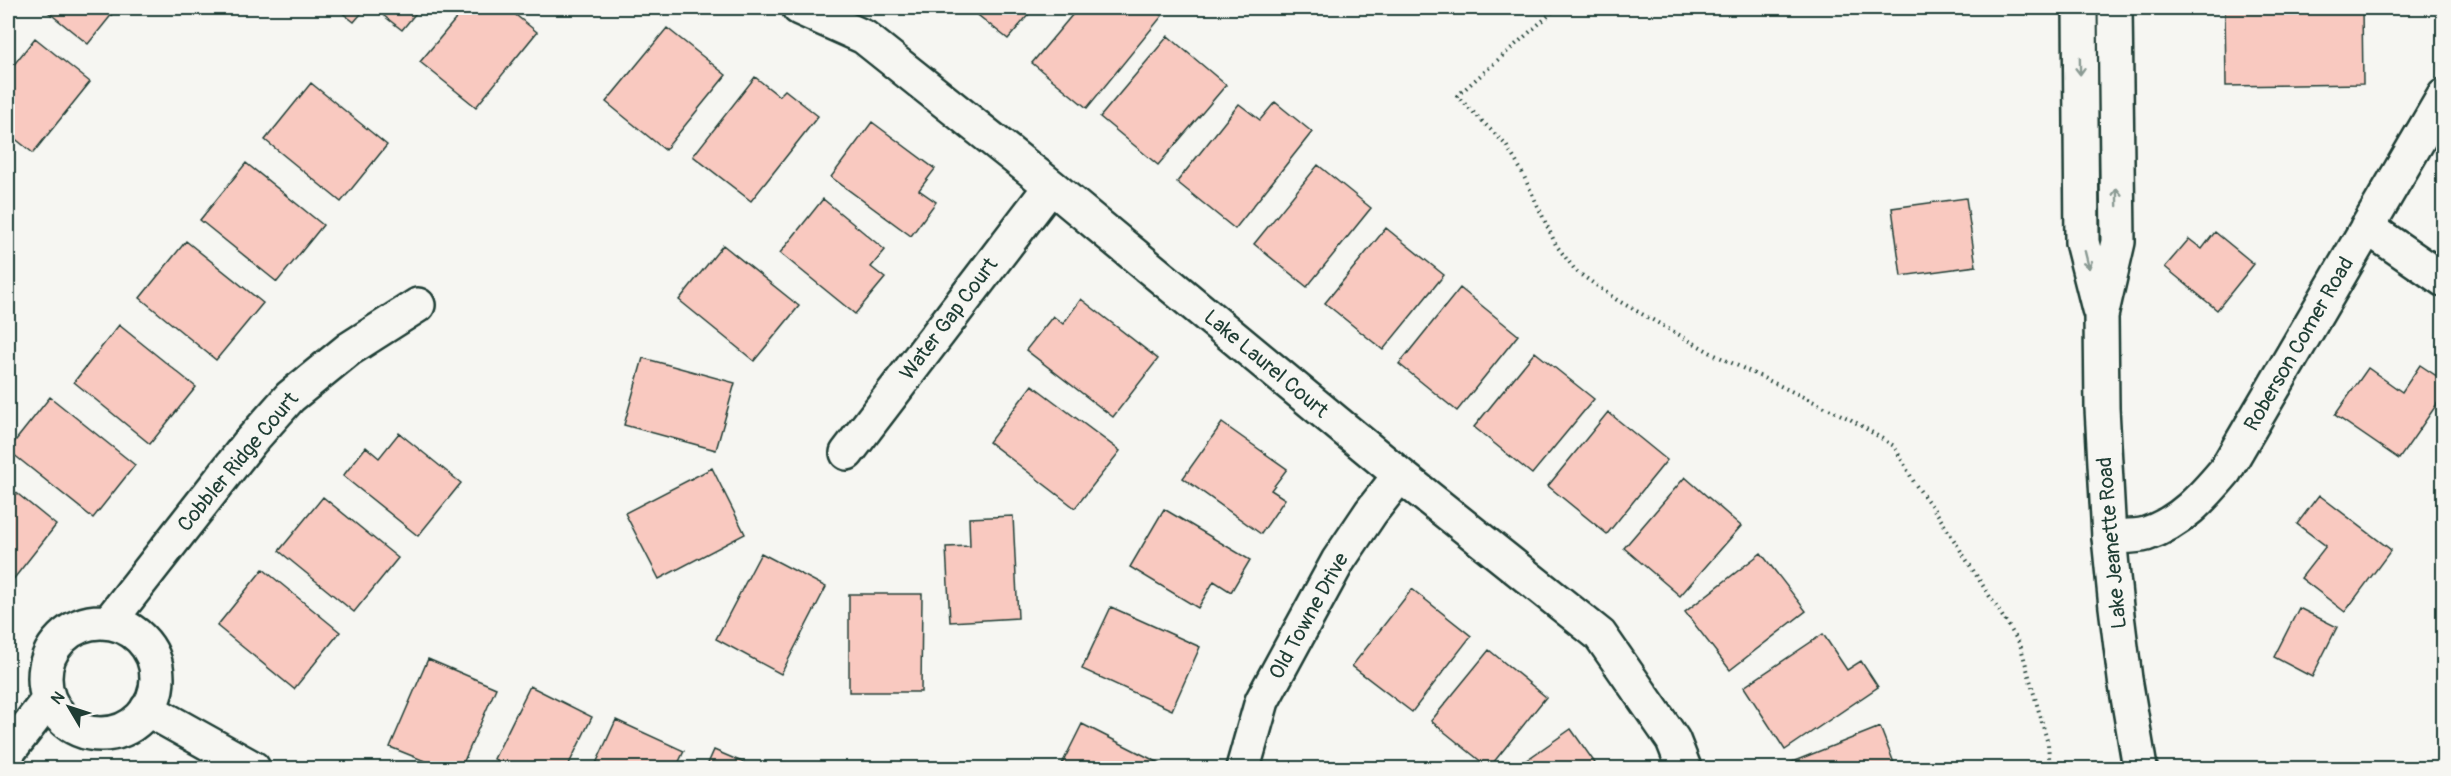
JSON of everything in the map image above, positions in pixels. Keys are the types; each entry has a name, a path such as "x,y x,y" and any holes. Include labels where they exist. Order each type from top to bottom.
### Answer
{"street":[{"name":"Lake Laurel Court","path":"799,8 864,37 1051,186 1400,475 1600,634 1673,740 1684,768"},
{"name":"Lake Jeanette Road","path":"2080,8 2082,242 2101,316"},
{"name":"Lake Jeanette Road","path":"2115,8 2118,242 2101,316 2102,408 2109,537 2124,679 2140,768"},
{"name":"Roberson Comer Road","path":"2109,537 2145,534 2179,518 2201,499 2219,478 2444,96"},
{"name":"Water Gap Court","path":"848,453 1051,186"},
{"path":"2367,227 2444,280"},
{"name":"Cobbler Ridge Court","path":"110,622 250,442 290,397 349,349 418,305"},
{"name":"Old Towne Drive","path":"1243,768 1262,701 1338,561 1371,512 1400,475"},
{"path":"95,621 110,622 136,633 153,655 157,669 157,683 147,709 137,721 124,729 94,734 67,723 56,712 48,699 45,670 49,656 67,632 95,621"},
{"path":"8,752 48,699"},
{"path":"147,709 253,768"}],"path":[{"path":"1557,8 1457,96 1506,145 1521,170 1556,245 1575,271 1617,300 1715,355 1851,419 1894,446 1915,484 1938,515 2020,644 2048,744 2050,768"}],"building":[{"path":"43,8 117,8 88,44"},
{"path":"336,8 366,8 354,22"},
{"path":"374,8 420,8 402,30"},
{"path":"465,8 507,8 537,32 476,107 420,62"},
{"path":"969,8 1034,8 1008,39"},
{"path":"1078,8 1151,8 1162,16 1087,108 1032,63"},
{"path":"2225,8 2362,8 2363,84 2226,86"},
{"path":"667,28 726,75 665,150 606,102"},
{"path":"1168,36 1226,85 1158,165 1100,117"},
{"path":"35,38 90,82 33,153 8,133 8,72"},
{"path":"755,77 779,96 785,90 818,116 751,201 693,156"},
{"path":"311,83 387,145 341,202 265,140"},
{"path":"1275,102 1312,132 1235,229 1177,182 1239,104 1260,120"},
{"path":"872,122 935,169 919,190 936,202 911,236 831,177"},
{"path":"246,163 323,225 277,282 200,220"},
{"path":"1318,165 1371,208 1307,287 1254,244"},
{"path":"1966,198 1976,266 1901,276 1892,208"},
{"path":"823,199 885,250 871,267 885,278 855,314 780,253"},
{"path":"1386,228 1444,275 1383,350 1325,303"},
{"path":"2215,232 2254,264 2217,310 2165,267 2189,239 2202,249"},
{"path":"186,241 263,303 216,360 140,298"},
{"path":"723,245 799,306 754,361 679,300"},
{"path":"1460,288 1518,335 1457,411 1399,364"},
{"path":"1081,299 1158,359 1113,417 1026,350 1053,316 1063,324"},
{"path":"119,325 196,387 150,444 74,382"},
{"path":"1535,352 1594,399 1532,474 1474,427"},
{"path":"643,358 735,383 716,450 624,425"},
{"path":"2420,365 2444,381 2444,394 2399,459 2335,415 2368,368 2402,392"},
{"path":"1032,385 1120,451 1075,508 989,442"},
{"path":"50,397 135,465 93,518 8,450"},
{"path":"1608,412 1667,460 1607,534 1548,486"},
{"path":"1222,423 1287,469 1271,490 1285,499 1261,534 1183,478"},
{"path":"399,433 461,483 418,536 343,476 366,447 379,458"},
{"path":"712,468 745,534 659,579 625,513"},
{"path":"1685,477 1741,526 1680,596 1624,548"},
{"path":"8,486 56,525 12,581 8,578"},
{"path":"2319,495 2391,550 2345,612 2301,578 2326,546 2297,524"},
{"path":"323,497 398,558 354,612 279,551"},
{"path":"1164,509 1250,560 1231,592 1214,581 1198,608 1130,567"},
{"path":"1013,516 1018,618 950,622 946,547 970,546 969,518"},
{"path":"761,553 826,587 781,674 716,639"},
{"path":"1761,553 1806,611 1730,670 1685,612"},
{"path":"263,569 340,632 294,689 217,626"},
{"path":"1412,589 1471,636 1412,712 1352,666"},
{"path":"849,594 922,594 921,692 849,692"},
{"path":"1111,607 1200,647 1172,710 1082,669"},
{"path":"2299,608 2337,627 2312,677 2274,657"},
{"path":"1823,634 1847,670 1861,661 1878,687 1785,750 1744,687"},
{"path":"1489,650 1546,697 1489,768 1431,721"},
{"path":"428,659 496,688 461,768 442,768 390,747"},
{"path":"530,686 592,717 567,768 514,768 494,759"},
{"path":"616,720 684,751 676,768 594,768"},
{"path":"1082,724 1163,765 1162,768 1060,768"},
{"path":"1880,727 1896,768 1788,768 1787,764"},
{"path":"1571,729 1595,763 1588,768 1515,768"},
{"path":"714,750 756,768 706,768"}]}
